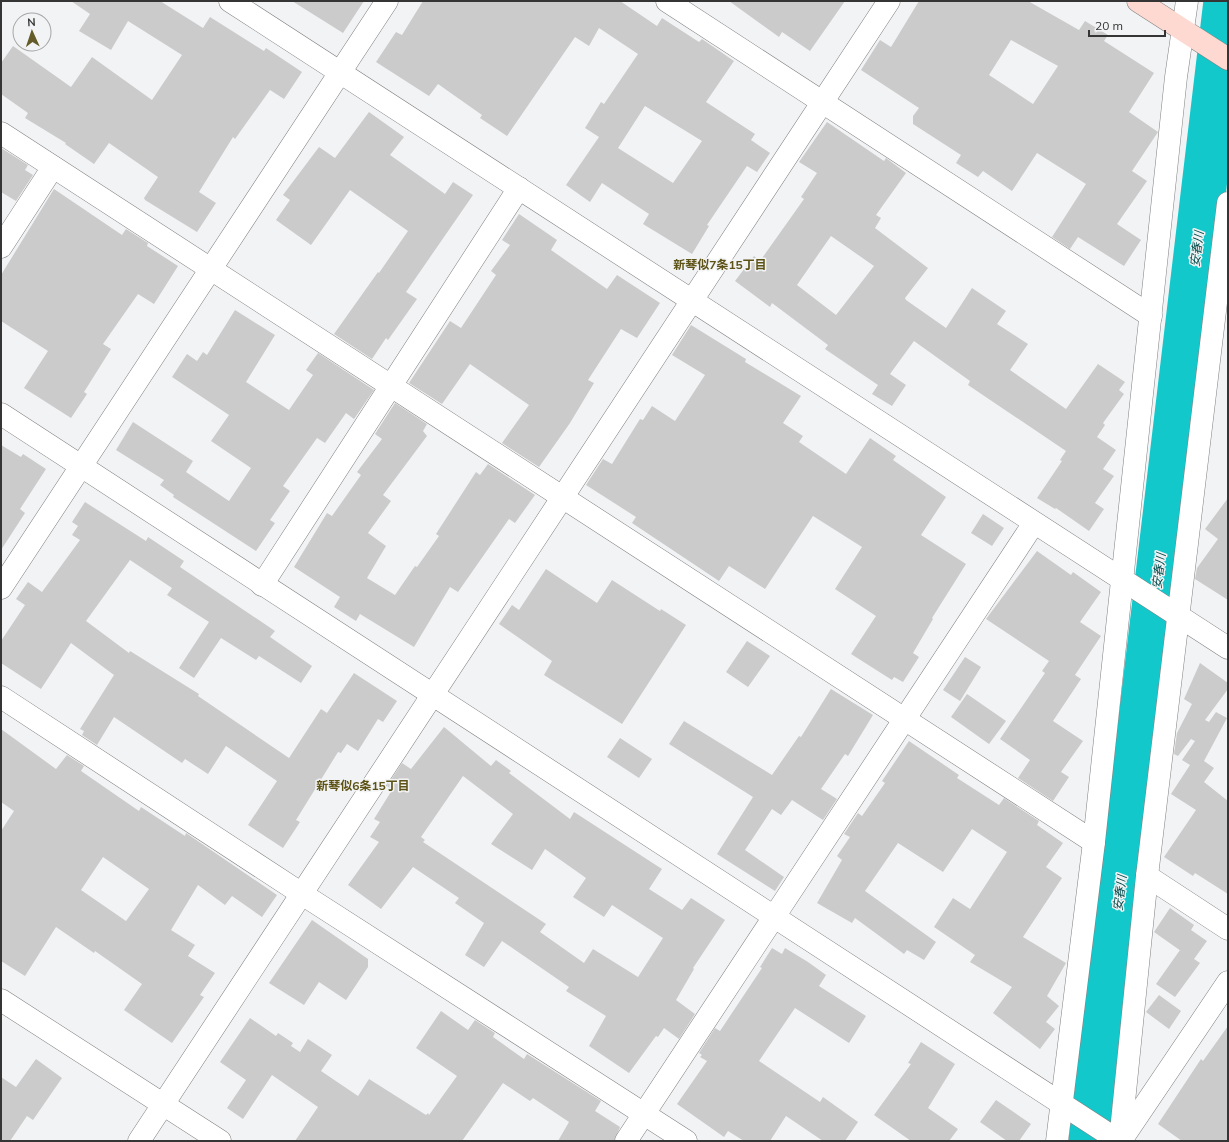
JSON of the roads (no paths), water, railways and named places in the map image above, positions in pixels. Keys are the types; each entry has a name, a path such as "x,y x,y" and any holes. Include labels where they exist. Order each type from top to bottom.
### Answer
{"main road":[{"path":"1138,1 1228,59"}],"street":[{"path":"230,1 692,299 1228,648"},
{"path":"1,588 387,1"},
{"path":"667,1 821,103 1152,316"},
{"path":"139,1141 434,695 562,497 889,1"},
{"path":"1057,1141 1070,1110 1094,842 1130,585 1152,316 1176,77 1192,36 1187,1"},
{"path":"1,133 1094,842"},
{"path":"1,247 53,167"},
{"path":"262,585 519,188"},
{"path":"1116,1139 1147,876 1174,613 1219,358 1228,203"},
{"path":"1,414 1116,1139"},
{"path":"626,1141 1034,523"},
{"path":"1,697 302,894 686,1141"},
{"path":"1147,876 1228,929"},
{"path":"1116,1139 1228,982"},
{"path":"1,1000 220,1141"}],"waterway":[{"name":"安春川","path":"1091,1141 1226,1"}],"district":[{"name":"新琴似7条15丁目","path":"720,265"},
{"name":"新琴似6条15丁目","path":"363,786"}]}
